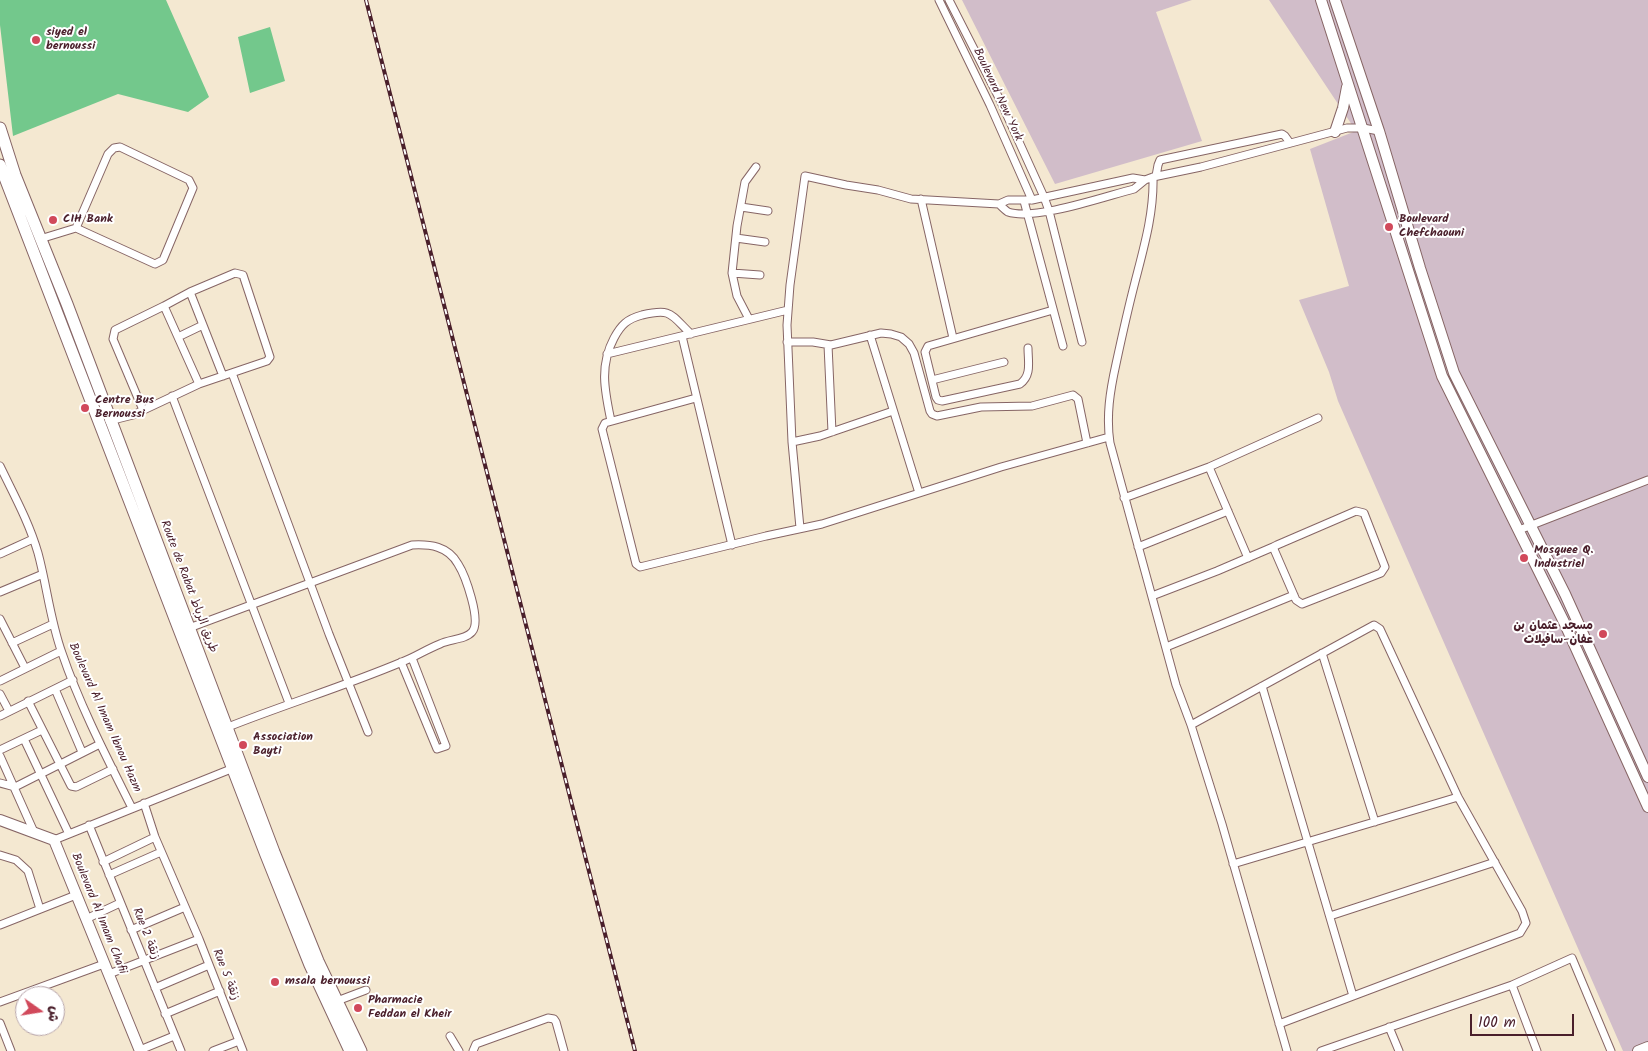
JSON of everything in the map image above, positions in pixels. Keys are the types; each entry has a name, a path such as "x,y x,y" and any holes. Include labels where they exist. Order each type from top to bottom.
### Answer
{"main road":[{"name":"Route de Rabat طريق الرباط","path":"0,128 2,144 111,421 228,728 236,767 306,956 350,1051"},
{"name":"Route de Rabat طريق الرباط","path":"0,165 225,748 236,767 318,961 361,1051"}],"street":[{"name":"Boulevard New York","path":"938,0 990,104 1032,200"},
{"name":"Boulevard New York","path":"950,0 1000,100 1044,197 1082,342"},
{"path":"1648,777 1602,674 1454,373 1379,131 1336,3 1322,5 1442,376 1564,622 1648,806"},
{"path":"961,43 969,40"},
{"path":"1335,132 1348,84"},
{"path":"990,104 1000,100"},
{"path":"800,528 792,442 788,310 805,176 878,190 900,197 999,204 1008,200 1032,200 1133,178 1151,178 1201,167 1347,128 1379,131"},
{"path":"1287,1051 1191,725 1176,685 1124,498 1109,437 1108,422 1109,397 1126,316 1150,222 1152,202 1151,178 1160,160 1282,134 1286,136 1290,144"},
{"path":"40,239 76,228 155,264 160,263 164,260 193,188 192,184 189,180 116,147 108,154 76,228"},
{"path":"749,319 736,296 732,273 745,182 756,167"},
{"path":"999,204 1007,212 1028,214 1049,211 1134,189 1151,178"},
{"path":"921,199 953,338"},
{"path":"1024,201 1062,346"},
{"path":"741,207 768,211"},
{"path":"736,238 765,242"},
{"path":"100,425 143,410 199,384 267,361 270,357 243,276 235,273 190,292 115,330 113,339 143,410"},
{"path":"732,273 760,274"},
{"path":"190,292 223,376"},
{"path":"164,306 199,384"},
{"path":"607,354 788,310"},
{"path":"1028,348 1029,373 1025,380 1017,386 942,401 936,397 925,352 926,348 930,345 1053,310"},
{"path":"611,421 604,377 607,354 618,330 627,320 659,311 669,313 691,334"},
{"path":"178,336 203,325"},
{"path":"788,342 814,342 828,345 881,333 901,337 909,344 914,353 930,411 934,416 981,407 1032,406 1073,395 1078,399 1087,443"},
{"path":"870,335 919,494"},
{"path":"682,336 732,545"},
{"path":"828,345 832,432"},
{"path":"932,380 1004,362"},
{"path":"232,373 368,732"},
{"path":"172,396 289,703"},
{"path":"696,398 611,421 604,424 602,430 637,565 642,568 822,524 1001,467 1109,437"},
{"path":"792,442 832,432 894,411"},
{"path":"1124,498 1209,467 1318,418"},
{"path":"1209,467 1248,558"},
{"name":"Boulevard Al Imam Ibnou Hazm","path":"0,468 24,516 33,539 61,651 100,744 132,808"},
{"path":"1519,530 1648,480"},
{"path":"1138,547 1228,511"},
{"path":"1152,596 1248,558 1356,511 1364,513 1385,565 1383,572 1304,604 1298,602 1294,595 1274,547"},
{"path":"0,554 33,539"},
{"path":"190,628 412,545 435,546 445,550 454,557 459,566 474,607 475,626 472,633 442,642 412,658 289,703 228,728"},
{"path":"0,592 43,574"},
{"path":"1166,647 1294,595"},
{"path":"0,619 25,668"},
{"path":"12,643 53,624"},
{"path":"1191,725 1374,625 1380,629 1458,797 1522,911 1526,923 1520,933 1280,1024"},
{"path":"0,681 61,651"},
{"path":"1322,653 1375,822"},
{"path":"402,662 437,750 446,746 412,658"},
{"path":"0,716 73,680"},
{"path":"1262,686 1354,996"},
{"path":"55,689 82,752"},
{"path":"0,694 9,711"},
{"path":"28,701 71,786 76,787 113,769"},
{"path":"422,712 431,708"},
{"path":"0,750 42,730"},
{"path":"24,739 69,834"},
{"path":"0,783 15,788 100,744"},
{"path":"0,756 34,832"},
{"path":"0,820 54,840 236,767"},
{"path":"1233,864 1458,797"},
{"name":"Rue 5 زنقة","path":"144,804 161,852 199,939 243,1051"},
{"name":"Rue 2 زنقة","path":"89,826 180,1051"},
{"path":"103,862 155,837"},
{"name":"Boulevard Al Imam Chafii","path":"54,840 140,1051"},
{"path":"109,876 161,852"},
{"path":"0,855 16,860 28,871 40,909"},
{"path":"1330,916 1495,862"},
{"path":"0,925 76,894"},
{"path":"86,919 120,903"},
{"path":"131,930 185,907"},
{"path":"108,974 144,962 199,939"},
{"path":"1321,1051 1512,985 1572,958 1611,1051"},
{"path":"0,1002 104,964"},
{"path":"155,988 209,965"},
{"path":"1512,985 1537,1051"},
{"path":"338,1001 366,990"},
{"path":"165,1014 220,991"},
{"path":"473,1051 476,1044 548,1018 554,1019 556,1022 564,1051"},
{"path":"0,1023 10,1051"},
{"path":"1389,1028 1399,1051"},
{"path":"140,1051 174,1036"},
{"path":"450,1036 459,1051"},
{"path":"213,1051 239,1041"},
{"path":"1638,1051 1648,1047"}],"shaded area":[{"path":"962,0 1192,0 1156,12 1202,141 1055,184"},
{"path":"1269,0 1648,0 1648,1047 1637,1051 1623,1051 1338,401 1329,372 1299,300 1349,286 1310,149 1356,131"}],"green space":[{"path":"0,0 166,0 209,97 188,112 118,94 13,136 0,25"},
{"path":"270,27 285,81 250,93 238,37"}],"railway":[{"path":"366,0 635,1051"}],"place":[{"name":"siyed el bernoussi","path":"36,40"},
{"name":"CIH Bank","path":"53,220"},
{"name":"Boulevard Chefchaouni","path":"1389,227"},
{"name":"Centre Bus Bernoussi","path":"85,408"},
{"name":"Mosquee Q. Industriel","path":"1524,558"},
{"name":"مسجد عثمان بن عفان-سافيلات","path":"1603,634"},
{"name":"Association Bayti","path":"243,745"},
{"name":"msala bernoussi","path":"275,982"},
{"name":"Pharmacie Feddan el Kheir","path":"358,1008"}]}
